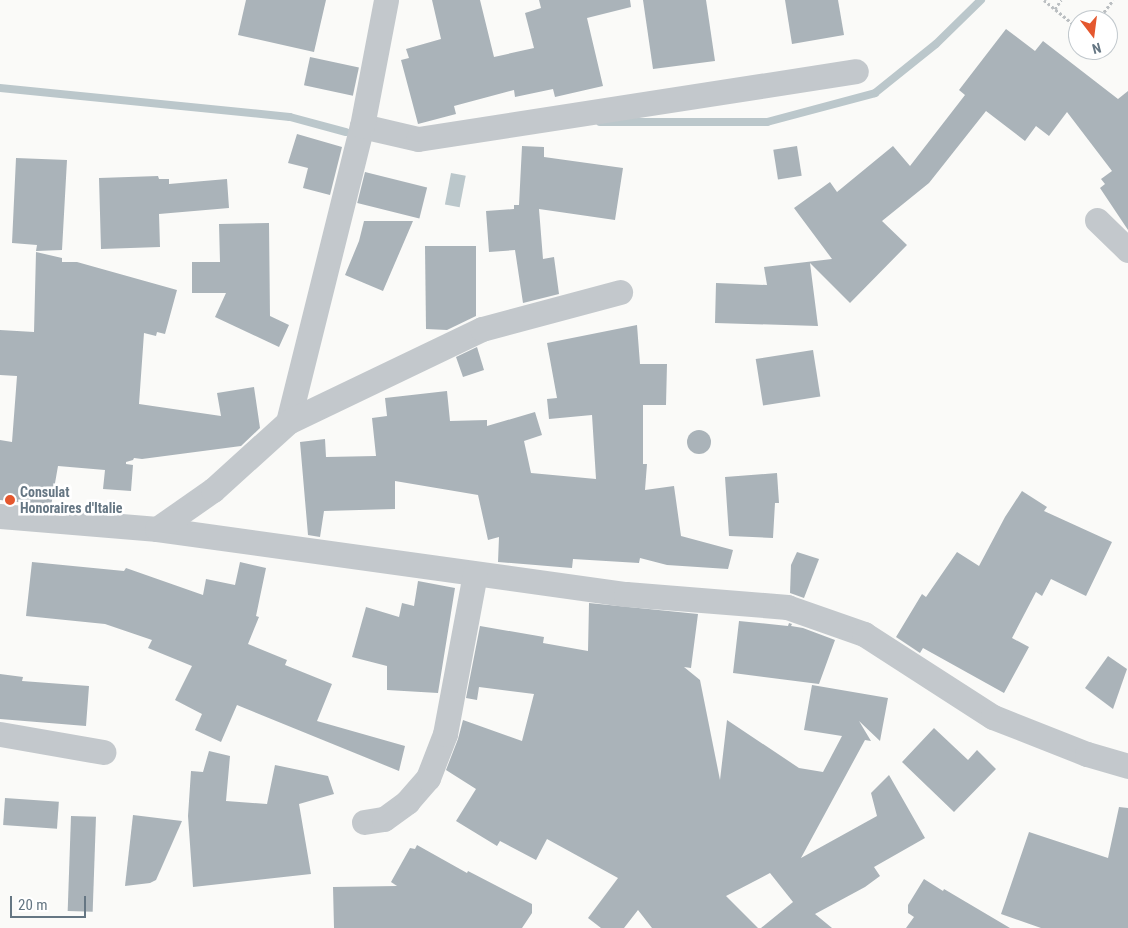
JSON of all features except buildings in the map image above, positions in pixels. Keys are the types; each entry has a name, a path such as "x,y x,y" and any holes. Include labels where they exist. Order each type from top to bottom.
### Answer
{"street":[{"path":"288,422 362,126 386,0"},
{"path":"362,126 418,139 856,72"},
{"path":"1097,220 1128,250"},
{"path":"157,529 213,490 288,422 482,329 620,292"},
{"path":"0,516 157,529 626,594 787,607 864,634 993,717 1087,754 1128,766"},
{"path":"364,822 384,819 407,802 428,778 445,734 475,574"},
{"path":"0,734 104,752"}],"path":[{"path":"1044,0 1068,20"},
{"path":"1055,9 1062,0"}],"shaded area":[{"path":"451,173 466,176 460,207 445,204"}],"waterway":[{"path":"600,122 767,122 875,93 936,44 981,0"},
{"path":"0,88 290,117 346,132"}],"place":[{"name":"Consulat Honoraires d'Italie","path":"10,500"}]}
